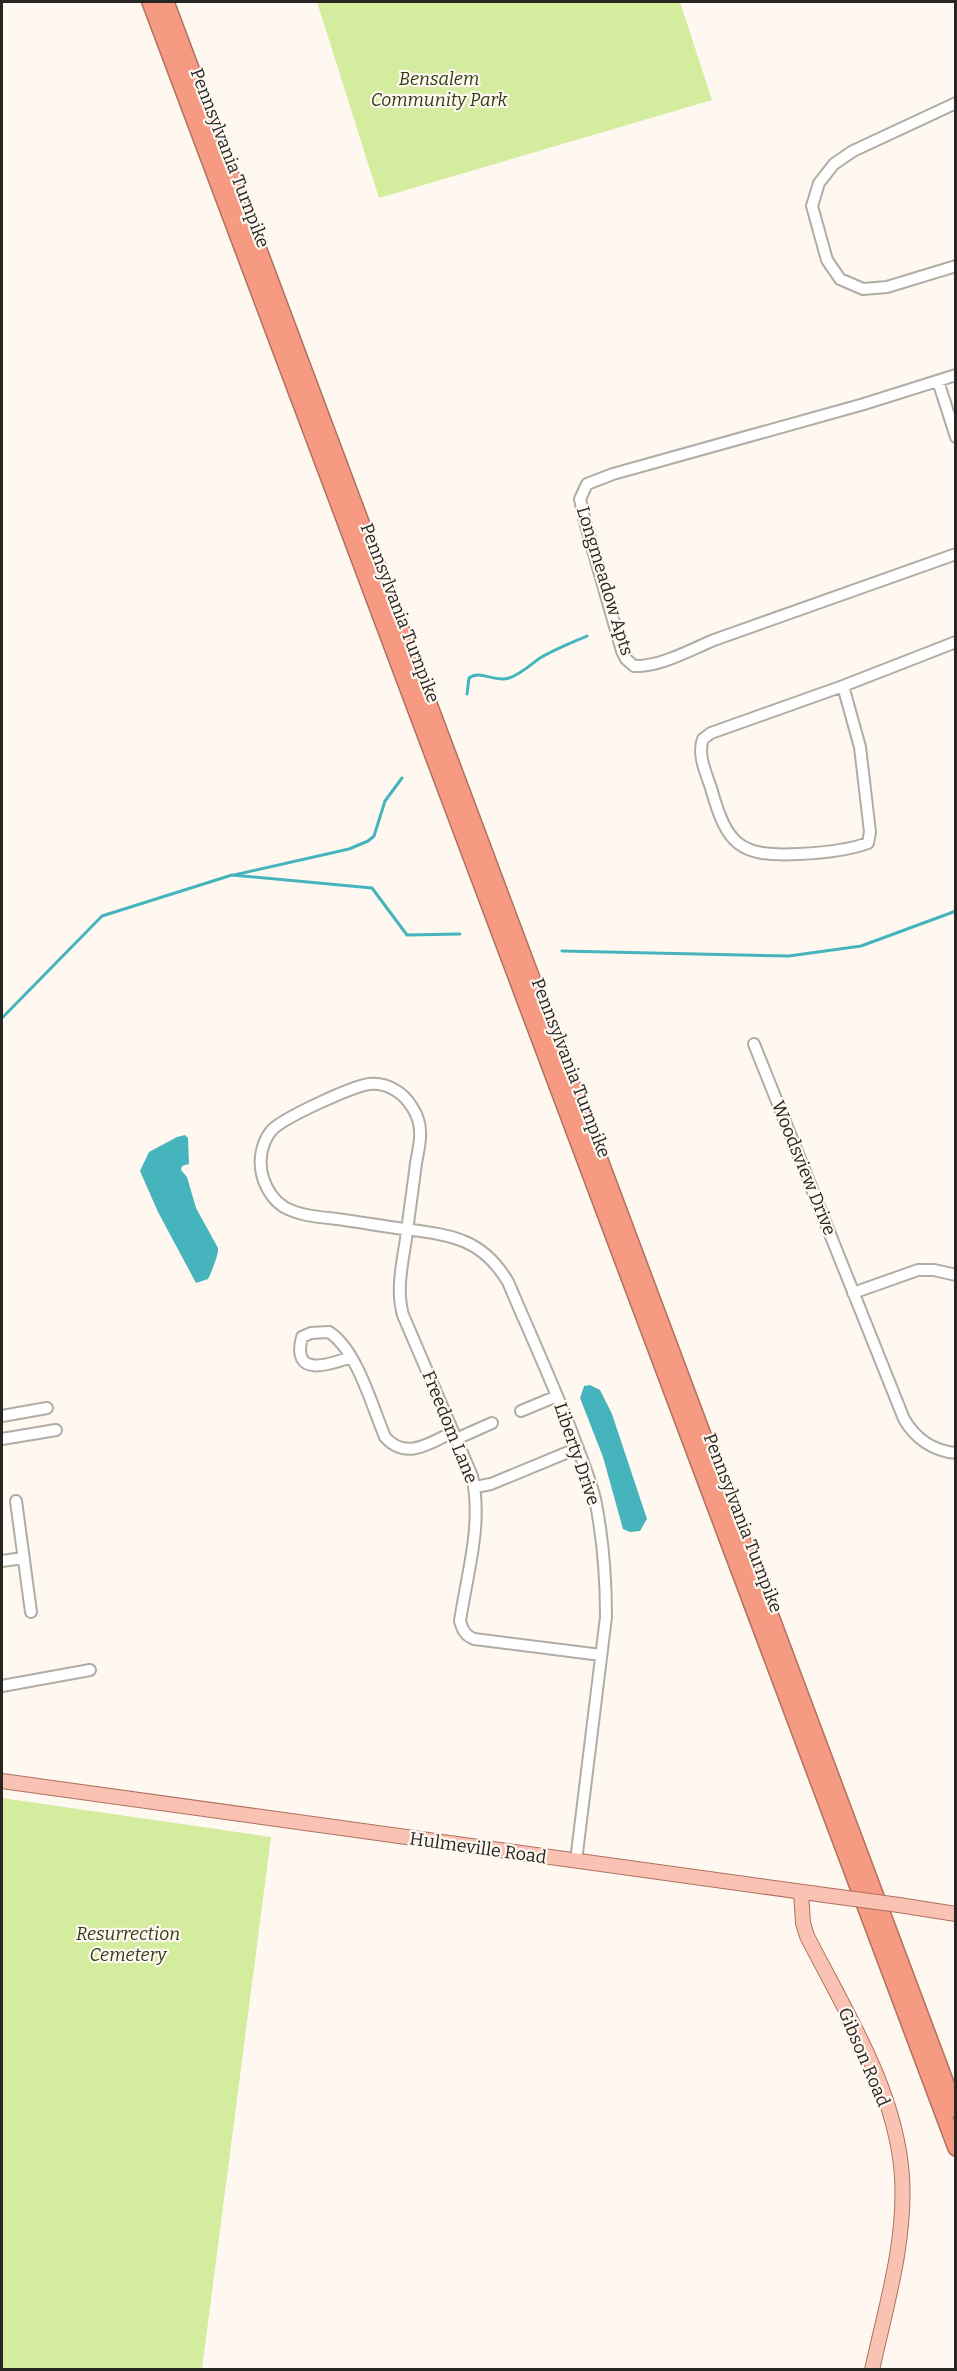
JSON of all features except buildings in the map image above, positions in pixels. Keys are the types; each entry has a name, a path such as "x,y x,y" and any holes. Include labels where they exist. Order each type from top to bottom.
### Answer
{"highway":[{"name":"Pennsylvania Turnpike","path":"150,2 956,2148"},
{"name":"Pennsylvania Turnpike","path":"166,2 956,2110"}],"main road":[{"name":"Hulmeville Road","path":"2,1781 956,1914"},
{"name":"Gibson Road","path":"801,1892 803,1923 807,1936 864,2046 884,2096 902,2175 898,2249 872,2370"}],"street":[{"path":"956,103 853,151 834,164 819,183 812,206 827,260 840,279 863,289 887,287 956,266"},
{"name":"Longmeadow Apts","path":"956,375 603,477 587,484 580,499 622,651 633,666 650,664 677,656 714,640 956,554"},
{"path":"938,381 956,437"},
{"path":"843,686 860,747 870,832 868,843 838,850 774,855 764,855 743,846 726,830 719,818 700,752 702,739 711,733 843,686 956,642"},
{"name":"Woodsview Drive","path":"754,1044 909,1427 915,1435 935,1448 956,1453"},
{"name":"Liberty Drive","path":"407,1229 421,1130 413,1110 396,1090 386,1085 371,1084 353,1088 288,1119 273,1129 264,1142 261,1169 268,1191 283,1206 302,1214 451,1236 465,1241 500,1268 508,1282 578,1448 594,1498 605,1556 606,1617 576,1861"},
{"name":"Freedom Lane","path":"407,1229 399,1300 403,1316 475,1487 476,1517 460,1621 466,1635 474,1639 601,1654"},
{"path":"853,1293 918,1270 934,1270 956,1275"},
{"path":"351,1357 320,1367 313,1366 306,1362 299,1346 302,1337 310,1333 329,1332 342,1342 351,1357 385,1437 392,1445 404,1450 412,1449 492,1423"},
{"path":"521,1411 557,1396"},
{"path":"2,1416 47,1408"},
{"path":"2,1439 56,1430"},
{"path":"475,1487 491,1484 578,1448"},
{"path":"16,1502 32,1612"},
{"path":"2,1561 23,1558"},
{"path":"2,1686 90,1670"}],"green space":[{"name":"Bensalem Community Park","path":"317,2 680,2 712,100 379,198"},
{"name":"Resurrection Cemetery","path":"2,1798 271,1837 202,2369 2,2369"}],"water":[{"path":"185,1135 188,1138 189,1164 182,1166 181,1170 187,1177 196,1208 218,1248 208,1279 196,1283 158,1212 140,1171 149,1152"},
{"path":"590,1385 600,1390 612,1414 647,1519 640,1531 630,1532 623,1529 603,1457 580,1398 584,1386"}],"waterway":[{"path":"467,694 469,678 473,676 509,678 540,658 587,636"},
{"path":"234,875 349,849 368,841 374,836 385,801 402,778"},
{"path":"2,1018 102,916 232,875 372,888 407,935 460,934"},
{"path":"562,951 789,956 861,946 956,911"}]}
